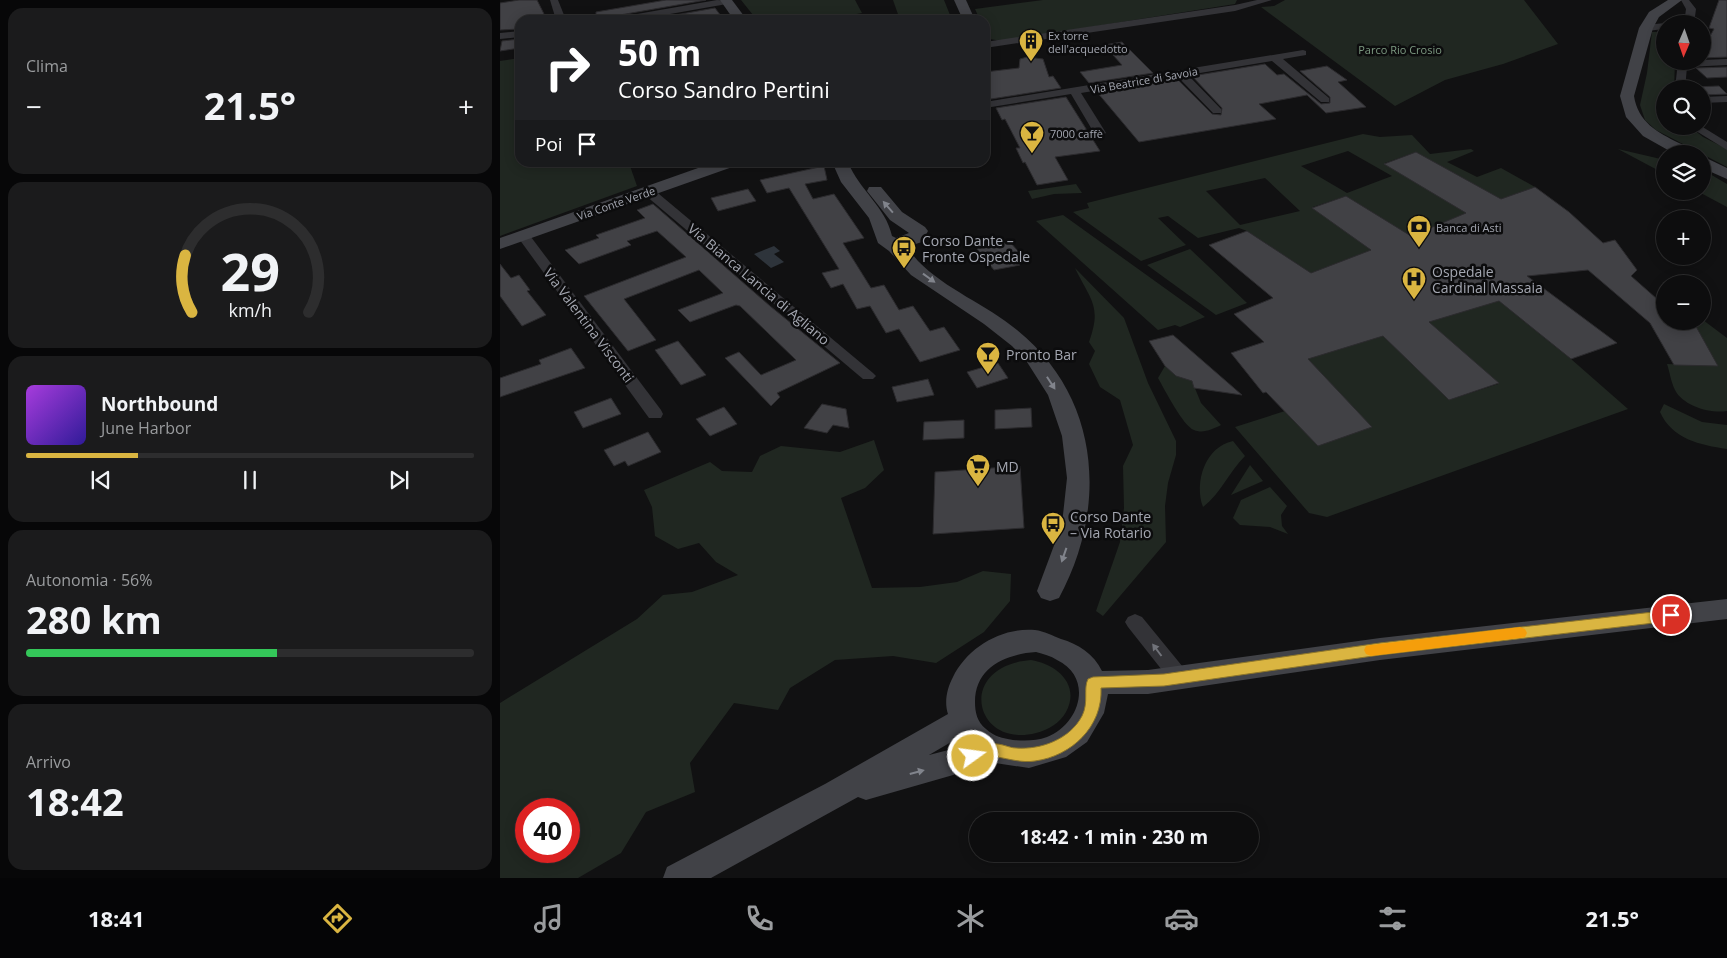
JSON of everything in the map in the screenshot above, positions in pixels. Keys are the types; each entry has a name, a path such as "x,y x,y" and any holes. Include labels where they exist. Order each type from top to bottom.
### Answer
{"street":[{"path":"554,0 560,15"},
{"path":"960,0 967,15"},
{"path":"990,45 1235,8 1268,0"},
{"path":"1672,145 1635,122 1627,107 1627,96 1648,23 1676,0"},
{"path":"1685,0 1692,9 1691,15"},
{"path":"648,15 726,1 737,15"},
{"path":"1648,23 1656,24"},
{"path":"500,36 515,34"},
{"name":"Via Beatrice di Savoia","path":"990,104 1075,92 1303,53"},
{"path":"1275,58 1325,100"},
{"path":"1711,62 1727,62"},
{"path":"1181,74 1218,111"},
{"path":"1075,92 1100,133"},
{"path":"1711,100 1727,99"},
{"path":"1708,135 1727,146"},
{"path":"1711,166 1727,174"},
{"name":"Via Conte Verde","path":"500,244 718,167"},
{"path":"842,167 852,186 878,216 883,227 884,238 895,244 912,266 994,322 1020,343 1040,366 1057,392 1070,421 1080,459 1078,501 1073,529 1050,591"},
{"path":"858,167 896,216 919,231 916,238 895,244"},
{"name":"Via Bianca Lancia di Agliano","path":"649,192 868,376"},
{"name":"Via Valentina Visconti","path":"523,236 655,414"},
{"path":"1093,683 1148,682 1380,649 1727,609"},
{"path":"1136,622 1180,678"},
{"path":"1019,642 1052,644 1067,650 1080,660 1088,670 1093,683 1094,702 1088,721 1073,737 1056,748 1036,754 1015,755 995,750 981,743 970,732 963,720 959,703 962,686 970,670 983,657 1000,647 1019,642"},
{"path":"680,878 836,794 963,720"},
{"path":"836,794 995,750"}],"green space":[{"path":"741,0 855,0 862,13 851,15 753,15"},
{"path":"893,0 944,0 950,15 898,15"},
{"path":"1043,0 1237,0 1235,4 1001,41 990,39 990,15 978,15 975,9"},
{"name":"Parco Rio Crosio","path":"1285,0 1524,0 1558,44 1503,64 1445,80 1395,106 1261,7 1274,6"},
{"path":"1652,32 1656,32 1656,70 1675,70 1674,80 1656,80 1656,130 1645,120 1640,105 1647,73"},
{"path":"515,59 515,167 630,167 637,186 500,236 500,61"},
{"path":"1363,134 1380,137 1412,135 1430,154 1471,149 1474,151 1447,162 1477,177 1501,168 1535,187 1501,199 1416,152 1385,163 1466,213 1411,236 1346,196 1313,207 1371,250 1311,273 1247,231 1239,228 1198,238 1168,216 1158,218 1186,245 1141,261 1073,212 1089,208 1087,203","holes":["1348,151 1392,176 1347,193 1301,166","1265,178 1300,211 1240,225 1206,191"]},
{"path":"1666,135 1700,135 1727,149 1727,167 1711,159 1711,145 1685,145"},
{"path":"1618,149 1656,158 1656,169"},
{"path":"1711,175 1727,184 1727,207 1711,198"},
{"path":"1076,184 1082,193 1054,194 1032,199 1028,191"},
{"path":"1063,215 1205,317 1180,327 1175,325 1158,330 1036,221"},
{"path":"1190,249 1247,303 1216,315 1147,265"},
{"path":"1075,268 1124,318 1148,383 1176,441 1176,455 1168,483 1165,506 1166,542 1103,616 1096,611 1120,542 1124,508 1123,466 1133,445 1120,400 1100,387 1089,364 1095,351 1089,342 1095,320 1095,311 1090,296"},
{"path":"1499,301 1571,359 1628,409 1327,517 1309,513 1235,427 1285,411 1318,446 1371,427 1308,359 1383,336 1449,400 1498,384 1429,322"},
{"path":"1711,326 1727,338 1727,411 1720,412 1698,408 1679,396 1672,384 1667,364 1718,366 1698,330 1711,330"},
{"path":"1165,366 1176,376 1192,381 1201,403 1221,425 1201,431 1194,430 1185,422 1174,407 1158,378"},
{"path":"1664,404 1702,422 1727,425 1727,449 1697,443 1679,435 1665,421 1660,412"},
{"path":"874,440 884,470 865,488 841,498 872,588 920,587 957,582 983,571 1011,574 1010,601 984,632 936,663 893,656 835,660 790,688 778,710 734,703 690,763 695,792 646,812 621,853 578,878 500,878 500,703 637,619 663,595 692,592 738,575 716,562 699,543 678,549 655,536 652,507 644,490 710,462 722,471 752,472 760,456 781,446 840,452"},
{"path":"1233,441 1245,456 1215,495 1203,507 1200,487 1204,467 1215,450"},
{"path":"1250,465 1263,481 1231,495"},
{"path":"1270,487 1287,506 1281,515 1282,526 1288,534 1270,527 1240,525 1233,518 1241,500"},
{"path":"1031,660 1049,666 1064,677 1068,684 1070,702 1066,712 1053,726 1036,733 1015,735 998,729 987,719 982,705 983,690 991,676 1007,666"}],"shaded area":[{"path":"774,246 780,251 774,254 784,262 771,268 754,254"}],"building":[{"path":"537,0 544,15 515,15 515,29 500,30 500,3"},
{"path":"666,0 706,0 620,15 596,15 596,12"},
{"path":"1719,0 1727,0 1727,57 1711,58 1711,34 1714,29 1711,28 1711,22"},
{"path":"715,8 720,15 675,15"},
{"path":"515,40 515,49 500,51 502,41"},
{"path":"1122,42 1153,73 1089,83 1080,72 1122,65 1104,45"},
{"path":"1027,57 1043,59 1049,77 1053,76 1061,88 991,99 990,71 1019,68 1020,59"},
{"path":"1265,64 1277,75 1284,74 1321,104 1330,103 1330,97 1300,71 1327,66 1347,80 1338,82 1366,107 1326,113 1307,95 1259,104 1276,119 1139,142 1097,92 1177,79 1212,114 1221,115 1222,108 1192,76"},
{"path":"1727,67 1727,77 1707,78 1698,70 1711,70 1711,68"},
{"path":"1711,86 1719,86 1727,94 1711,95"},
{"path":"1066,97 1100,151 1055,157 1068,180 1037,185 1025,162 1023,163 1016,148 1020,148 1005,119 1002,120 996,108"},
{"name":"Ospedale Cardinal Massaia","path":"1416,152 1501,199 1535,187 1569,212 1603,243 1615,240 1637,270 1631,276 1656,298 1656,330 1698,330 1718,366 1674,365 1650,323 1588,270 1527,276 1617,343 1571,359 1499,301 1429,322 1499,383 1449,400 1383,336 1308,359 1372,427 1318,446 1266,392 1263,393 1231,353 1264,342 1234,314 1273,298 1209,245 1247,231 1311,273 1371,250 1312,208 1346,196 1411,236 1466,213 1384,164"},
{"path":"824,167 827,180 805,184 813,199 834,194 864,238 843,243 871,288 884,285 899,310 913,306 930,331 944,327 960,350 920,362 899,329 886,333 870,306 857,309 843,284 831,288 822,273 839,269 789,188 767,193 760,180"},
{"path":"748,189 756,201 718,211 711,198"},
{"path":"653,204 770,306 840,363 777,393 780,397 771,406 725,358 739,352 761,375 796,360 740,306 736,305 690,322 678,310 723,293 699,270 624,299 656,340 628,351 584,296 686,257 657,231 627,241 631,245 579,264 565,250 599,238 596,235 645,218 637,210"},
{"path":"1009,241 1026,260 1018,263 1020,265 994,270 977,249"},
{"path":"500,264 511,278 519,275 530,290 527,291 546,315 522,326 500,296"},
{"path":"1173,335 1242,395 1194,388 1192,381 1176,376 1165,366 1149,341"},
{"path":"678,341 706,375 681,385 655,350"},
{"path":"571,348 585,368 500,397 500,378 541,364 539,360"},
{"name":"Pronto Bar","path":"998,363 1008,378 977,388 967,372"},
{"path":"928,379 934,395 897,402 892,387"},
{"path":"611,398 621,414 583,428 574,412"},
{"path":"822,404 846,409 849,428 833,425 827,433 804,428"},
{"path":"724,407 737,424 710,436 696,419"},
{"path":"1031,408 1032,427 995,429 995,410"},
{"path":"964,420 964,438 923,440 924,422"},
{"path":"648,432 661,452 628,466 625,461 614,466 604,450"},
{"name":"MD","path":"1020,466 1024,528 933,534 935,472"}],"slow traffic":[{"path":"1371,650 1520,633"}],"place":[{"name":"Ex torre dell'acquedotto","path":"1031,62"},
{"name":"7000 caffè","path":"1032,154"},
{"name":"Banca di Asti","path":"1419,248"},
{"name":"Corso Dante – Fronte Ospedale","path":"904,269"},
{"name":"Ospedale Cardinal Massaia","path":"1414,300"},
{"name":"Pronto Bar","path":"988,375"},
{"name":"MD","path":"978,487"},
{"name":"Corso Dante – Via Rotario","path":"1053,545"}],"route":[{"path":"973,756 995,750 1015,755 1036,754 1056,748 1073,737 1088,721 1094,702 1093,683 1148,682 1355,652 1671,615"}]}
